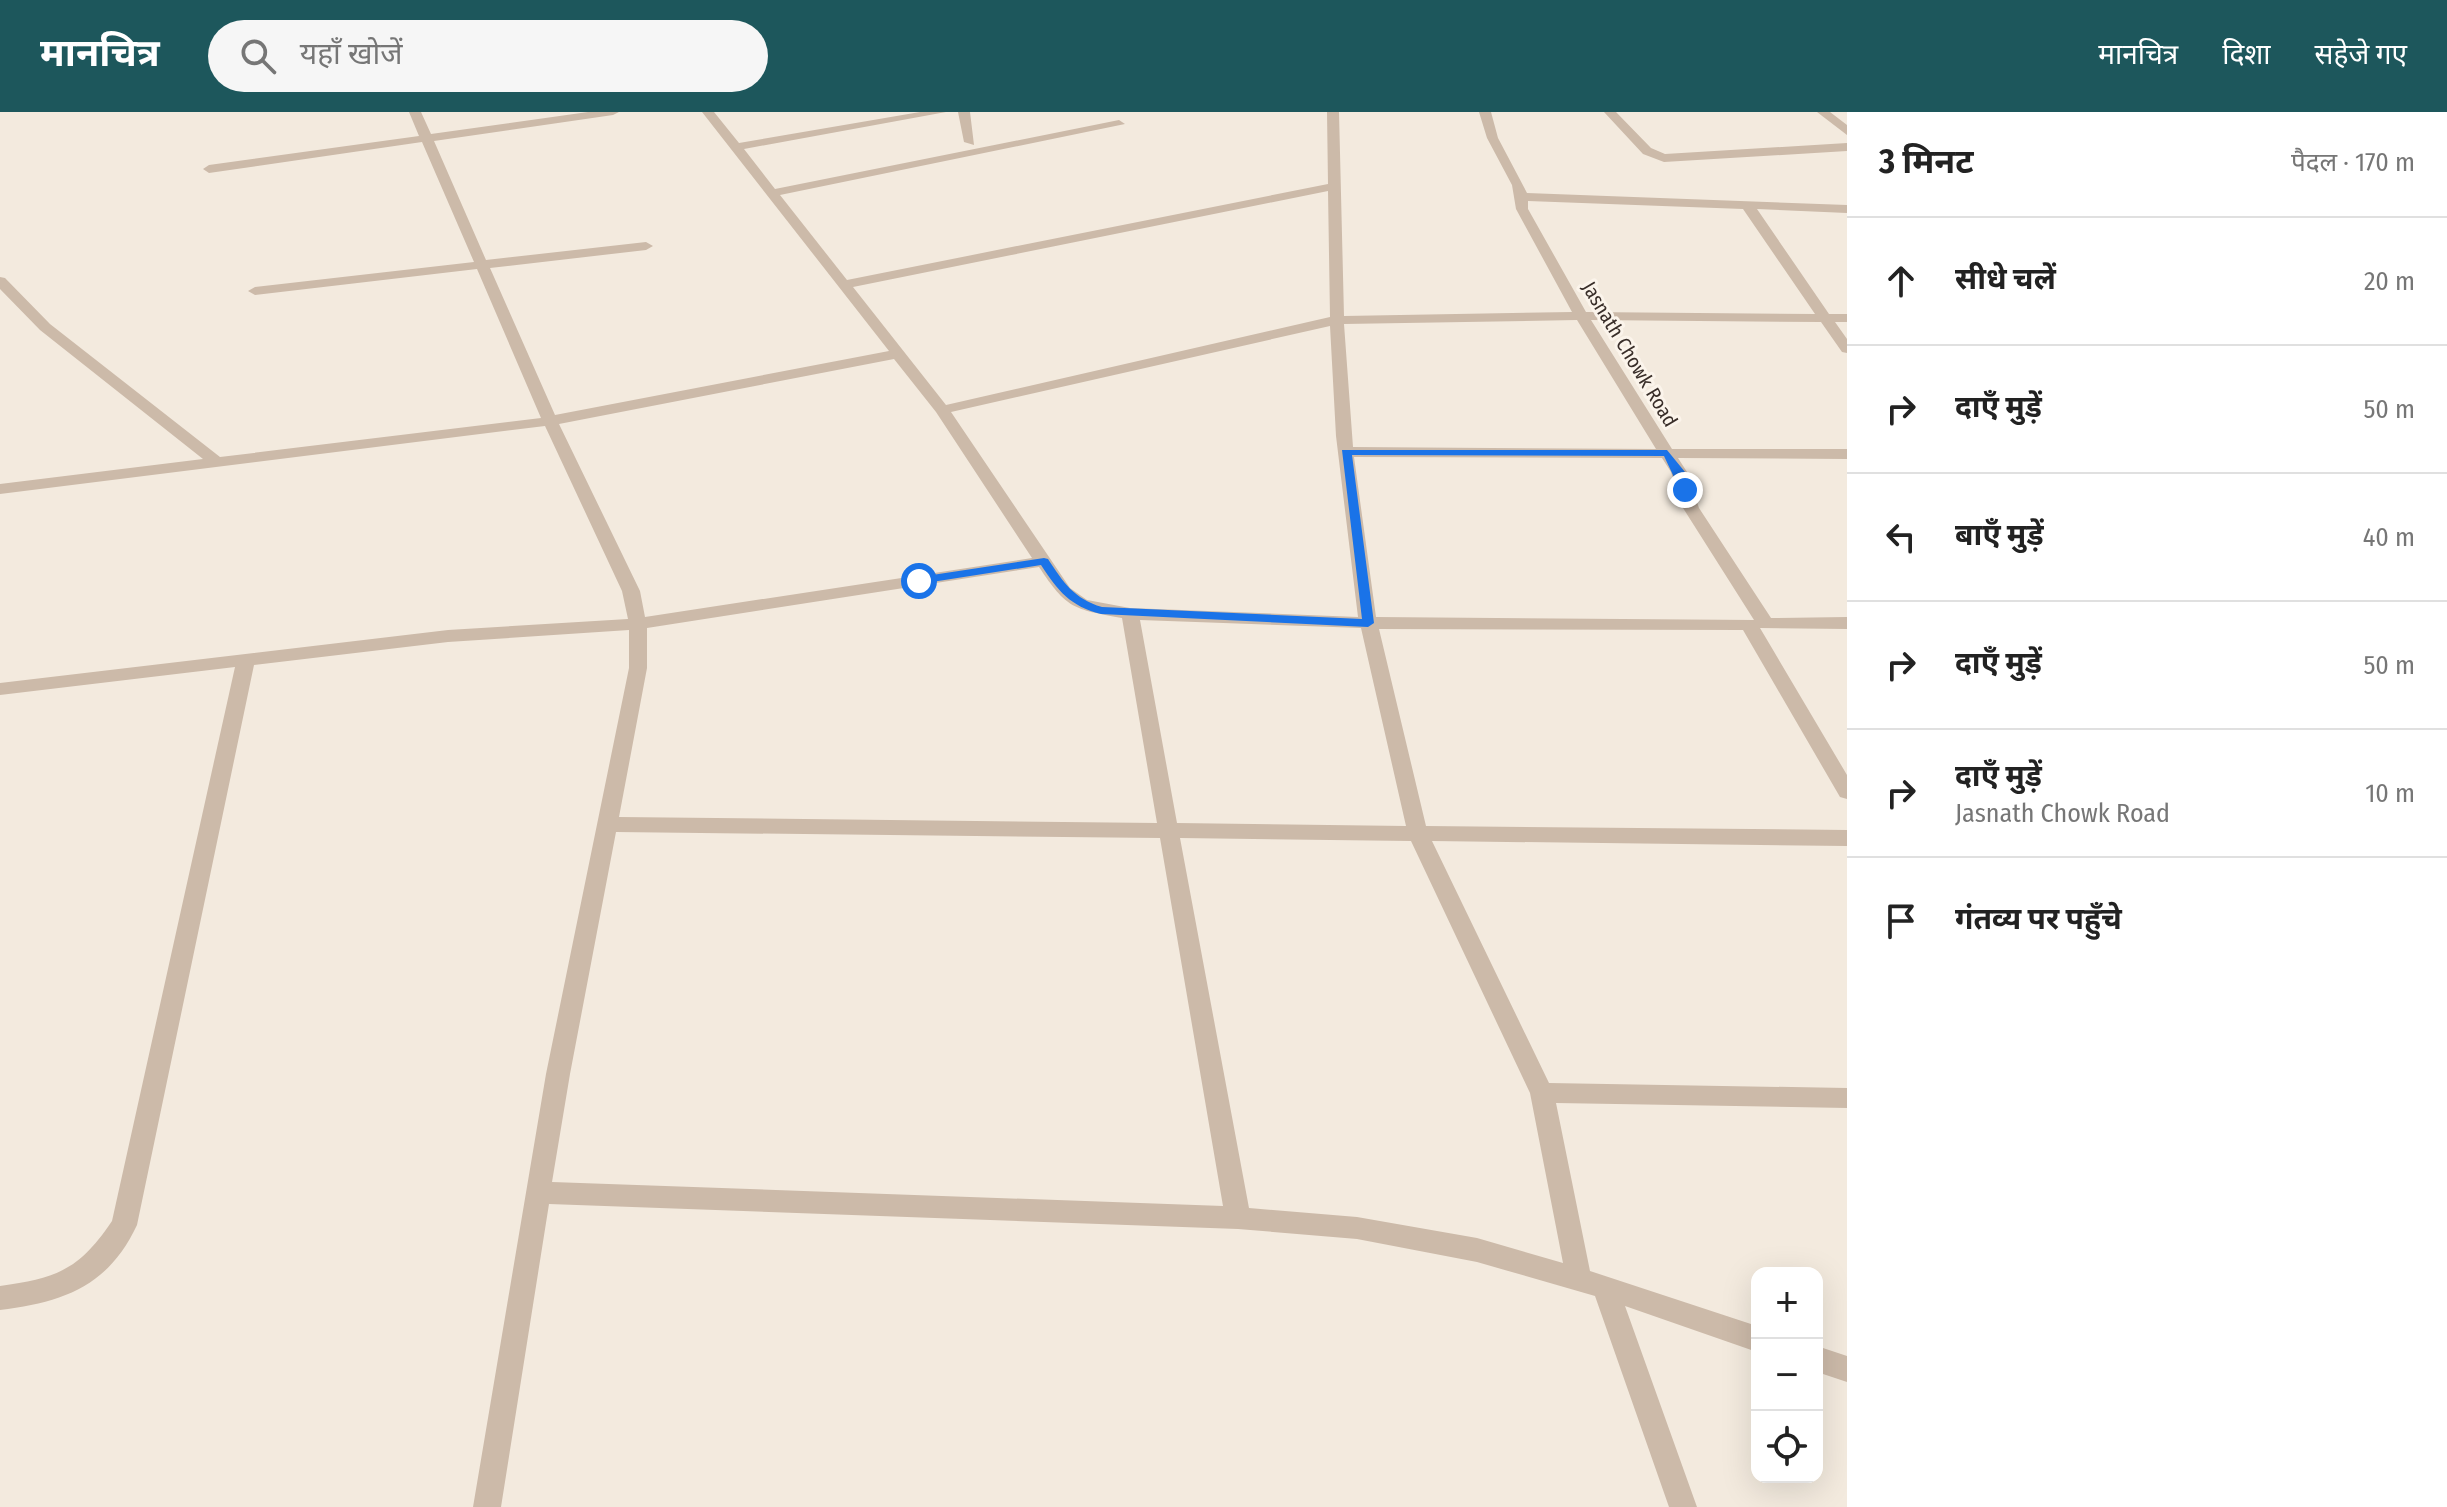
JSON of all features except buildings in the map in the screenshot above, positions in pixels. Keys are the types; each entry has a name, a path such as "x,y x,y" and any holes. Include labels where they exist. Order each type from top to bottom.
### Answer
{"street":[{"path":"415,112 550,421 631,591 638,624 638,668 558,1074 487,1507"},
{"path":"209,169 613,112"},
{"path":"708,112 942,410 1064,592 1082,605 1130,614 1368,623 1749,624 1847,792"},
{"path":"736,147 844,123 940,112"},
{"path":"964,112 970,142"},
{"path":"1333,112 1337,320 1346,452 1368,623 1418,833 1542,1093 1592,1284 1683,1507"},
{"name":"Jasnath Chowk Road","path":"1485,112 1498,153 1524,193 1522,209 1581,316 1679,472 1691,508 1766,624 1847,623"},
{"path":"1610,112 1647,151 1664,158 1847,147"},
{"path":"1823,112 1847,131"},
{"path":"771,193 1119,124"},
{"path":"844,285 1335,186"},
{"path":"1523,197 1847,209"},
{"path":"1747,205 1847,349"},
{"path":"255,291 646,246"},
{"path":"0,281 45,327 218,463"},
{"path":"942,410 1337,320 1581,316 1847,318"},
{"path":"0,489 550,421 898,354"},
{"path":"1346,452 1847,454"},
{"path":"0,689 448,636 638,624 1044,561"},
{"path":"1130,614 1238,1218"},
{"path":"0,1298 53,1292 82,1276 106,1253 124,1225 246,658"},
{"path":"607,824 1847,838"},
{"path":"1542,1093 1847,1098"},
{"path":"539,1193 1238,1218 1357,1228 1477,1250 1751,1337"},
{"path":"1823,1361 1847,1369"}],"route":[{"path":"919,581 1044,561 1064,592 1082,605 1101,611 1368,623 1346,452 1667,453 1679,472 1685,490"}]}
